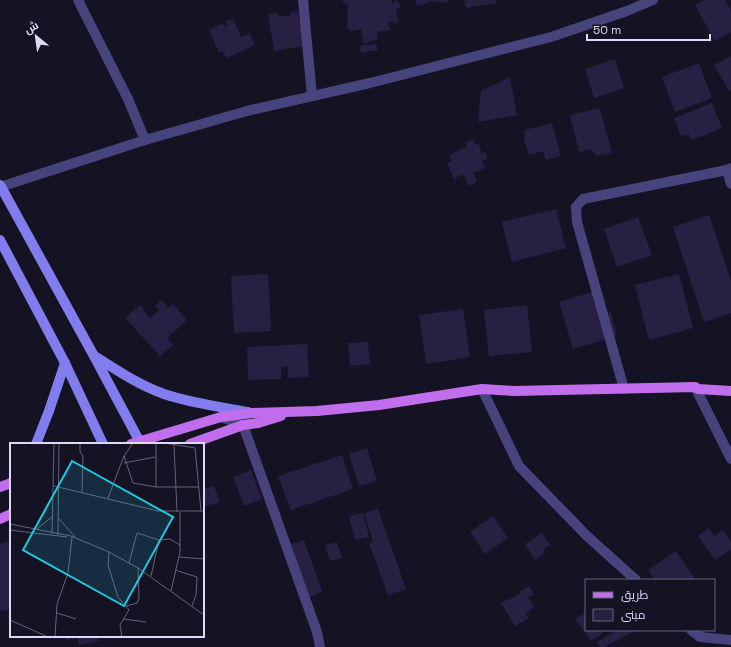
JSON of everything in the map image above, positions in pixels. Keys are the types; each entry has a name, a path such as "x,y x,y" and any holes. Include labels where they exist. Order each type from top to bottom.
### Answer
{"main road":[{"path":"137,443 221,417 252,413 292,412 379,405 482,389 514,391 695,387 698,389 731,391"},
{"path":"193,443 243,425 258,423 292,412"},
{"path":"0,487 10,483"},
{"path":"0,519 10,514"}],"street":[{"path":"78,0 128,99 145,140"},
{"path":"303,0 312,96"},
{"path":"137,443 94,356 0,186 145,140 247,111 551,37 627,11 653,0"},
{"path":"624,389 577,222 576,207 583,199 729,169 731,184"},
{"path":"0,240 65,363 103,443"},
{"path":"94,356 131,380 164,394 197,403 252,413"},
{"path":"36,443 65,363"},
{"path":"695,387 731,459"},
{"path":"482,389 519,466 587,536 635,579"},
{"path":"221,417 243,425 317,632 320,647"},
{"path":"693,631 700,637 731,640"},
{"path":"700,637 731,636"}],"building":[{"path":"342,0 392,0 392,3 397,0 401,7 396,9 399,22 395,24 394,21 388,23 390,30 377,32 378,39 364,44 361,29 351,31 347,28 348,4 344,3"},
{"path":"415,0 448,0 448,3 432,1 417,6"},
{"path":"464,0 497,0 496,3 466,8"},
{"path":"704,0 725,0 731,11 731,32 715,41 695,5"},
{"path":"298,11 304,46 274,51 268,14 278,13 279,17 291,15 290,12"},
{"path":"233,18 241,37 250,33 255,45 226,58 223,51 219,53 209,30 223,23 224,27 228,25 226,21"},
{"path":"376,44 378,50 361,53 360,46"},
{"path":"731,56 731,90 729,91 714,65"},
{"path":"615,59 624,88 594,98 585,69"},
{"path":"699,63 712,98 675,112 662,77"},
{"path":"510,77 517,115 478,122 481,91"},
{"path":"712,103 722,128 691,140 689,134 681,136 674,118"},
{"path":"600,108 612,153 597,156 591,149 579,152 570,115"},
{"path":"552,123 561,156 546,160 543,151 529,155 524,139 525,130"},
{"path":"473,140 475,145 478,143 482,153 485,152 488,158 482,161 485,168 473,173 477,182 469,186 463,174 454,179 447,163 452,161 449,155 467,147 466,143"},
{"path":"556,209 566,248 512,262 502,222"},
{"path":"709,215 731,281 731,313 704,322 673,227"},
{"path":"638,217 652,255 617,267 604,229"},
{"path":"268,274 271,331 234,333 231,276"},
{"path":"679,274 693,328 649,340 635,285"},
{"path":"592,292 600,316 611,313 617,336 573,349 559,302"},
{"path":"161,300 169,308 173,304 187,320 167,338 173,345 160,356 125,318 140,305 150,318 159,310 155,306"},
{"path":"527,305 532,352 489,356 484,310"},
{"path":"463,309 470,357 426,364 419,315"},
{"path":"368,342 370,364 350,366 348,343"},
{"path":"307,344 309,377 288,378 288,366 281,367 281,379 248,380 247,347"},
{"path":"367,448 377,481 359,486 349,454"},
{"path":"342,455 353,489 291,510 278,476"},
{"path":"251,470 262,499 244,506 233,477"},
{"path":"214,486 220,502 204,507 204,489"},
{"path":"378,509 406,589 388,595 369,543 373,542 364,513"},
{"path":"363,513 369,537 355,540 349,516"},
{"path":"493,516 508,538 485,554 470,532"},
{"path":"709,528 714,536 723,530 731,542 731,549 715,560 698,536"},
{"path":"542,533 550,545 543,549 545,553 535,560 525,544"},
{"path":"304,540 322,592 309,597 291,544"},
{"path":"10,541 10,609 0,611 0,544"},
{"path":"337,542 342,558 330,561 325,545"},
{"path":"676,551 695,579 654,579 648,570"},
{"path":"529,586 534,594 528,597 534,607 526,613 529,618 515,626 501,603 521,593 520,591"},
{"path":"585,613 585,631 606,631 591,641 575,619"},
{"path":"615,631 634,631 605,647 600,647 597,642"},
{"path":"65,637 98,637 99,641 79,645 77,638 66,640"}]}
